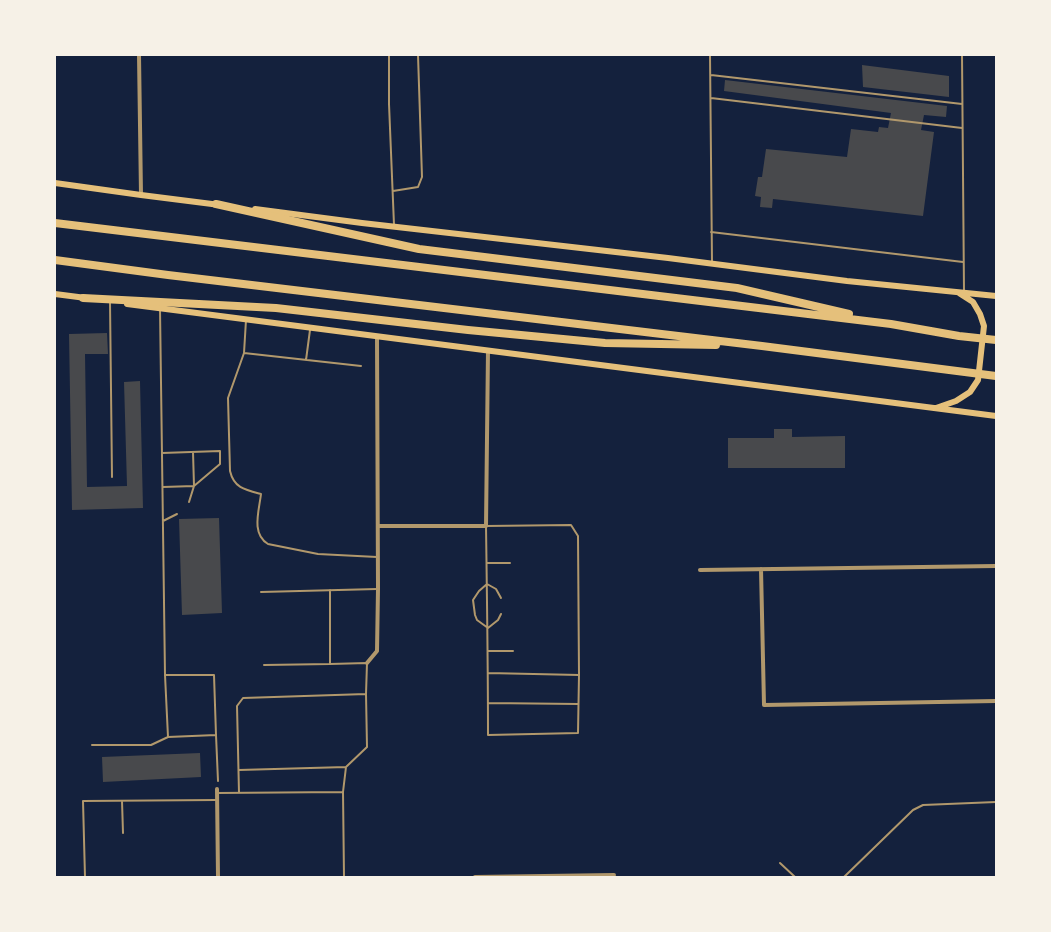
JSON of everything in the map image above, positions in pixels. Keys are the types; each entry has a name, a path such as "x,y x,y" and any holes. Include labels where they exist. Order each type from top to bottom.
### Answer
{"highway":[{"path":"216,204 419,249 737,288 891,324 958,336 996,340"},
{"path":"55,223 891,324"},
{"path":"55,260 996,376"},
{"path":"83,298 276,308 468,330 605,343 762,346"}],"main road":[{"path":"55,183 141,195 847,281 996,296"},
{"path":"935,408 956,401 970,392 978,380 984,326 980,314 972,302 960,292"},
{"path":"55,294 996,416"}],"street":[{"path":"140,55 141,195"},
{"path":"367,663 377,651 377,336"},
{"path":"378,526 486,526 488,350"},
{"path":"700,570 996,566"},
{"path":"761,569 764,705 996,701"},
{"path":"217,791 218,877"},
{"path":"474,877 614,875"}],"lane":[{"path":"389,55 389,104 394,226"},
{"path":"393,191 418,187 422,178 418,55"},
{"path":"710,55 712,264"},
{"path":"960,292 964,262 962,55"},
{"path":"710,75 962,104"},
{"path":"711,98 962,128"},
{"path":"711,232 964,262"},
{"path":"110,302 112,477"},
{"path":"160,308 165,675 168,737"},
{"path":"246,319 244,353 228,398 230,471 231,478 235,483 245,490 261,494 256,528 264,542 268,544 318,554 378,557"},
{"path":"306,360 310,327"},
{"path":"244,353 361,366"},
{"path":"189,502 194,486 193,452"},
{"path":"162,453 220,452 220,464 194,486 163,487"},
{"path":"163,522 177,514"},
{"path":"571,525 578,536 578,733 488,735 486,526 571,525"},
{"path":"487,563 510,563"},
{"path":"487,584 496,589 501,598"},
{"path":"487,584 479,591 473,600 477,620 488,628"},
{"path":"261,592 378,589"},
{"path":"330,590 330,664"},
{"path":"488,628 498,620 501,614"},
{"path":"488,651 513,651"},
{"path":"264,665 367,663 367,747 346,767 343,792 344,877"},
{"path":"488,673 578,675"},
{"path":"165,675 214,675 218,781"},
{"path":"239,793 238,706 243,698 366,694"},
{"path":"488,703 578,704"},
{"path":"92,745 151,745 168,737 216,735"},
{"path":"239,770 346,767"},
{"path":"217,791 239,793 343,792"},
{"path":"85,877 83,801 217,800"},
{"path":"122,801 123,833"},
{"path":"844,877 913,810 923,805 996,802"},
{"path":"780,863 795,877"}],"building":[{"path":"862,65 949,76 949,97 863,87"},
{"path":"725,80 947,106 946,117 924,115 921,130 934,132 923,216 773,199 772,208 760,207 761,197 755,196 758,177 762,177 766,149 847,157 851,129 878,132 879,127 888,128 891,113 724,91"},
{"path":"107,333 108,354 85,354 87,487 127,486 124,382 140,381 143,508 72,510 69,334"},
{"path":"774,429 792,429 792,437 845,436 845,468 728,468 728,438 774,438"},
{"path":"219,518 222,613 182,615 179,519"},
{"path":"200,753 201,777 103,782 102,757"}]}
